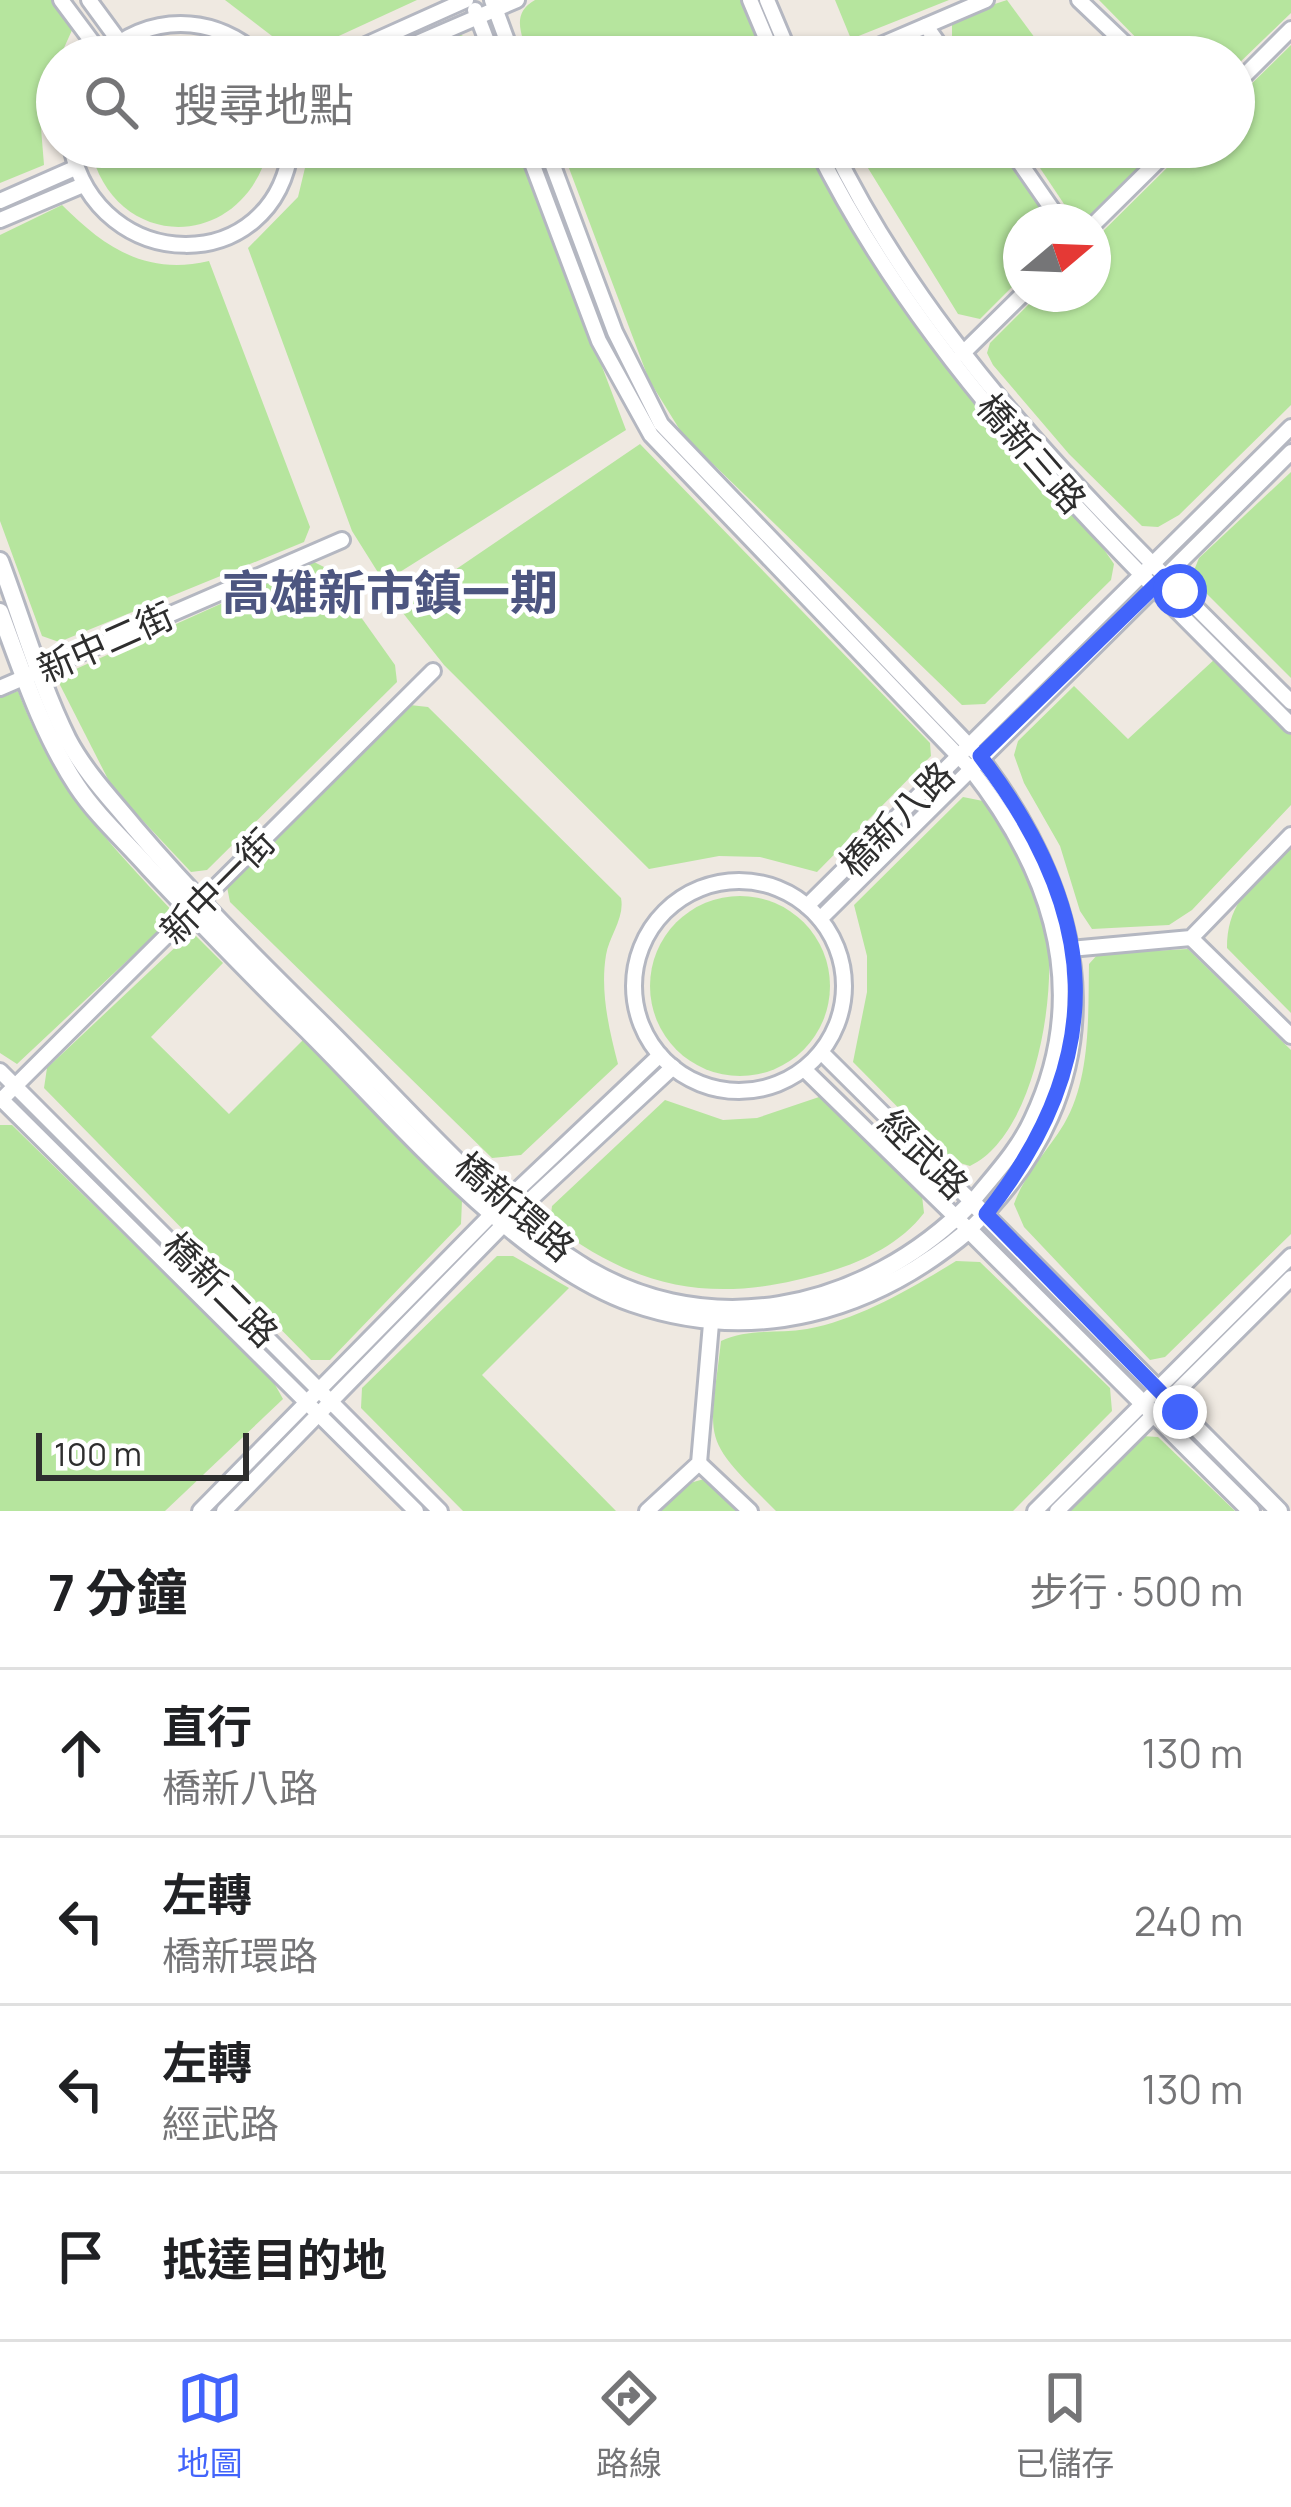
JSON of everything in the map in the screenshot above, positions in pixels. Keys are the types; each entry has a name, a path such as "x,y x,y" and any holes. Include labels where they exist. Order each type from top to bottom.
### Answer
{"street":[{"path":"61,0 87,36"},
{"path":"89,0 115,36"},
{"path":"387,36 468,0 485,36"},
{"path":"434,36 494,4 517,0"},
{"path":"750,0 765,36"},
{"path":"767,0 782,36"},
{"path":"902,36 986,0"},
{"path":"1079,0 1117,36"},
{"path":"494,4 506,36"},
{"path":"133,36 169,23 196,23 231,36"},
{"path":"926,26 933,36"},
{"path":"1255,65 1291,29"},
{"path":"0,201 75,168 106,216 138,237 189,246 214,242 257,217 277,192 284,168"},
{"name":"橋新環路","path":"534,168 599,341 651,435 969,756"},
{"name":"橋新環路","path":"0,561 53,746 79,789 194,909 505,1212 590,1285 632,1303 778,1320 854,1301 903,1280 979,1208 1031,1122 1049,1076 1067,949 1010,819 969,756 661,424 614,332 555,168"},
{"name":"橋新三路","path":"826,168 840,195 1040,469 1160,582 1291,725"},
{"name":"橋新三路","path":"845,168 958,356"},
{"path":"1024,168 1049,204"},
{"path":"1111,207 1151,168"},
{"path":"0,220 82,185"},
{"path":"958,356 1004,312"},
{"name":"橋新八路","path":"820,919 1147,569 1291,427"},
{"name":"橋新八路","path":"808,906 1160,582 1291,452"},
{"name":"新中二街","path":"0,688 342,540"},
{"name":"橋新三路","path":"1160,582 1291,702"},
{"name":"橋新環路","path":"0,612 33,674"},
{"name":"新中一街","path":"0,1100 433,671"},
{"path":"1067,949 1190,938 1291,835"},
{"path":"722,881 752,881 782,890 820,919 838,950 844,986 838,1021 821,1052 804,1069 773,1086 740,1091 705,1085 660,1055 636,1005 634,976 641,946 668,908 693,891 722,881"},
{"path":"1190,938 1291,1036"},
{"name":"經武路","path":"821,1052 1280,1511"},
{"path":"224,1511 322,1414 329,1396 660,1055"},
{"path":"505,1212 674,1067"},
{"name":"經武路","path":"804,1069 1251,1511"},
{"name":"橋新二路","path":"0,1070 440,1511"},
{"name":"橋新二路","path":"0,1100 311,1402 416,1511"},
{"path":"1163,1395 1291,1256"},
{"path":"1035,1511 1291,1278"},
{"path":"647,1511 699,1463 712,1314"},
{"path":"200,1511 311,1402 329,1396"},
{"path":"1057,1511 1148,1409"},
{"path":"699,1463 750,1511"}],"green space":[{"path":"0,0 53,0 73,28 69,36 36,36 37,168 0,183"},
{"path":"225,0 417,0 339,36 272,36"},
{"path":"535,0 741,0 757,36 522,36 520,18"},
{"path":"835,0 949,0 859,36 850,36"},
{"path":"1007,0 1034,36 952,36 952,18"},
{"path":"1099,0 1291,0 1291,13 1255,48 1255,36 1134,36"},
{"path":"1291,45 1291,405 1179,515 1158,527 1142,526 1069,454 993,365 987,353 990,343 1021,312 1111,312 1111,223 1167,168 1255,168 1255,80"},
{"path":"98,168 261,168 234,207 207,222 179,227 150,222 124,207"},
{"path":"305,168 527,168 626,430 384,582 352,531 248,248 298,197"},
{"path":"569,168 819,168 868,256 941,358 1103,548 1114,564 1111,580 985,704 962,705 683,435 649,380"},
{"path":"868,168 1014,168 1039,204 1003,204 1003,296 980,319 958,314"},
{"path":"1040,168 1139,168 1103,204 1064,204"},
{"path":"62,205 110,245 146,261 186,265 209,261 310,527 304,542 59,642 42,636 0,521 0,235"},
{"path":"640,444 930,743 931,756 817,872 760,857 719,856 649,869 444,665 399,608"},
{"path":"1291,472 1291,678 1191,578 1199,558"},
{"path":"314,562 326,568 395,665 397,682 207,870 191,872 113,789 59,683 67,673"},
{"path":"1216,658 1291,735 1291,805 1192,910 1169,925 1092,929 1080,911 1060,846 1024,783 1014,755 1018,741 1074,686 1128,739"},
{"path":"18,691 66,785 105,837 176,915 17,1064 0,1053 0,698"},
{"path":"410,705 428,707 621,898 604,983 618,1064 521,1155 492,1158 230,902 227,887"},
{"path":"963,797 983,801 1033,884 1044,915 1049,978 1046,1015 1027,1090 993,1149 970,1166 950,1160 853,1062 867,992 867,956 854,905"},
{"path":"1291,846 1291,1013 1227,948 1239,903"},
{"path":"740,896 774,903 803,923 823,952 830,986 823,1020 803,1049 774,1069 740,1076 706,1069 677,1049 657,1020 650,986 657,952 677,923 706,903"},
{"path":"195,935 223,963 151,1037 229,1114 305,1038 462,1200 461,1224 330,1360 311,1360 44,1088 47,1068 184,939"},
{"path":"1188,949 1291,1050 1291,1234 1165,1357 1150,1360 1024,1227 1014,1204 1064,1124 1079,1087 1086,1046 1089,964 1098,954"},
{"path":"822,1096 922,1196 924,1213 870,1256 831,1271 754,1287 684,1286 618,1265 550,1223 552,1206 665,1100 723,1120 757,1118"},
{"path":"0,1125 12,1125 273,1381 283,1399 165,1511 0,1511"},
{"path":"497,1256 513,1256 569,1288 482,1375 616,1511 463,1511 361,1408 362,1388"},
{"path":"956,1261 980,1262 1110,1388 1112,1411 1013,1511 776,1511 734,1467 716,1437 714,1401 721,1341 752,1333 807,1329 846,1318"},
{"path":"1142,1436 1158,1437 1235,1511 1068,1511"},
{"path":"704,1479 738,1511 659,1511 690,1483"}],"district":[{"name":"高雄新市鎮一期","path":"390,591"}],"route":[{"path":"1180,591 1165,576 980,756 1023,812 1051,874 1076,964 1066,1077 1030,1154 986,1214 1180,1412"}]}
